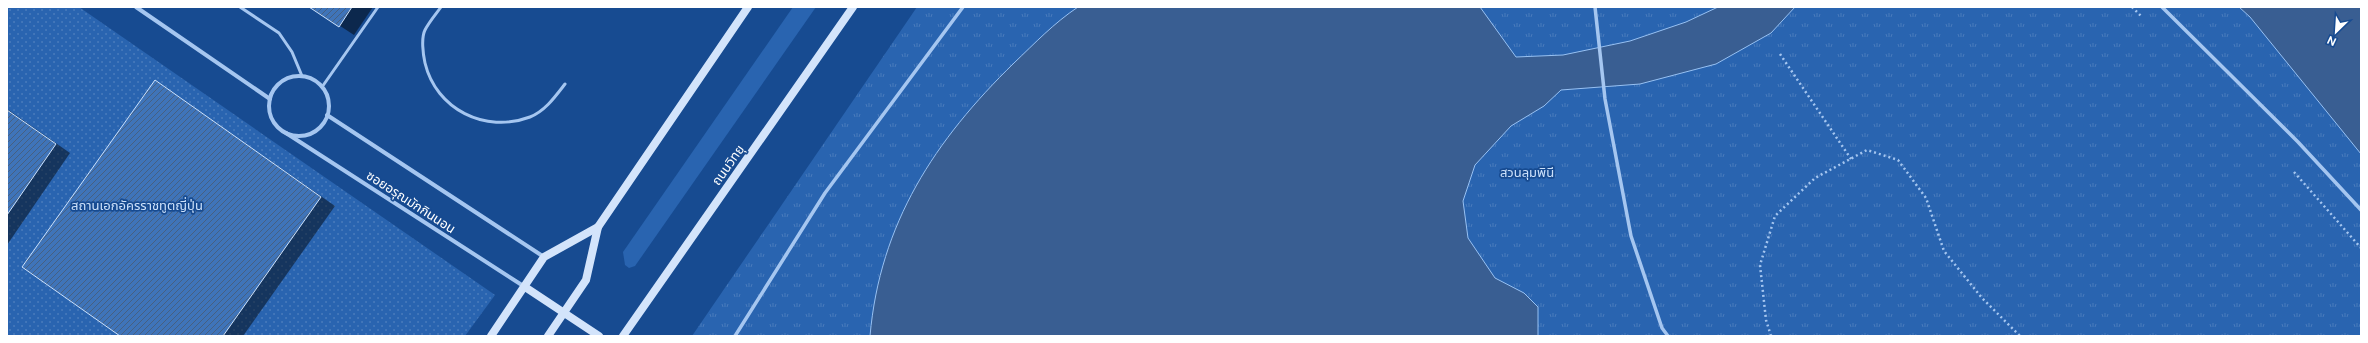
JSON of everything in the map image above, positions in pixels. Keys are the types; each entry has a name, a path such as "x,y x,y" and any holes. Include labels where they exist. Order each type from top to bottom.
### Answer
{"main road":[{"path":"548,336 586,280 598,227 748,7"},
{"name":"ถนนวิทยุ","path":"623,336 854,7"},
{"path":"491,336 544,257 598,227"},
{"path":"525,287 599,336"}],"street":[{"path":"136,7 270,98 280,83 288,78 302,76 316,81 322,87 327,96 327,115 322,124 315,131 306,134 286,133"},
{"path":"734,336 825,193 963,7"},
{"path":"1595,7 1605,99 1631,236 1662,328 1668,336"},
{"path":"2162,7 2298,142 2361,210"},
{"name":"ซอยอรุณมักกินนอน","path":"270,98 269,109 272,118 278,127 286,133 525,287"},
{"name":"ซอยอรุณมักกินนอน","path":"327,115 544,257"}],"lane":[{"path":"240,7 279,33 292,52 302,76"},
{"path":"322,87 378,7"},
{"path":"441,7 425,31 423,54 431,81 441,97 460,113 482,121 507,123 531,117 551,103 565,84"}],"path":[{"path":"1780,54 1851,159"},
{"path":"1771,336 1766,320 1760,265 1774,216 1815,178 1867,150 1898,160 1926,198 1944,251 1982,298 2020,336"}],"green space":[{"name":"สถานเอกอัครราชทูตญี่ปุ่น","path":"7,7 79,7 495,295 465,336 7,336"},
{"path":"793,7 816,7 635,266 629,268 625,265 623,252"},
{"name":"สวนลุมพินี","path":"917,7 2351,7 2361,19 2361,336 692,336"}],"shaded area":[{"path":"1078,7 1480,7 1516,57 1563,55 1630,41 1686,22 1718,7 1795,7 1771,33 1716,64 1640,84 1561,90 1544,106 1511,126 1475,165 1463,201 1468,238 1495,278 1524,293 1538,307 1538,336 870,336 876,295 886,256 899,220 916,186 936,153 986,92 1014,63 1061,20"},
{"path":"2239,7 2361,7 2361,154 2250,17"}],"building":[{"path":"309,7 352,7 339,27"},
{"path":"155,80 321,197 223,336 120,336 22,267"},
{"path":"7,110 56,144 7,215"}]}
